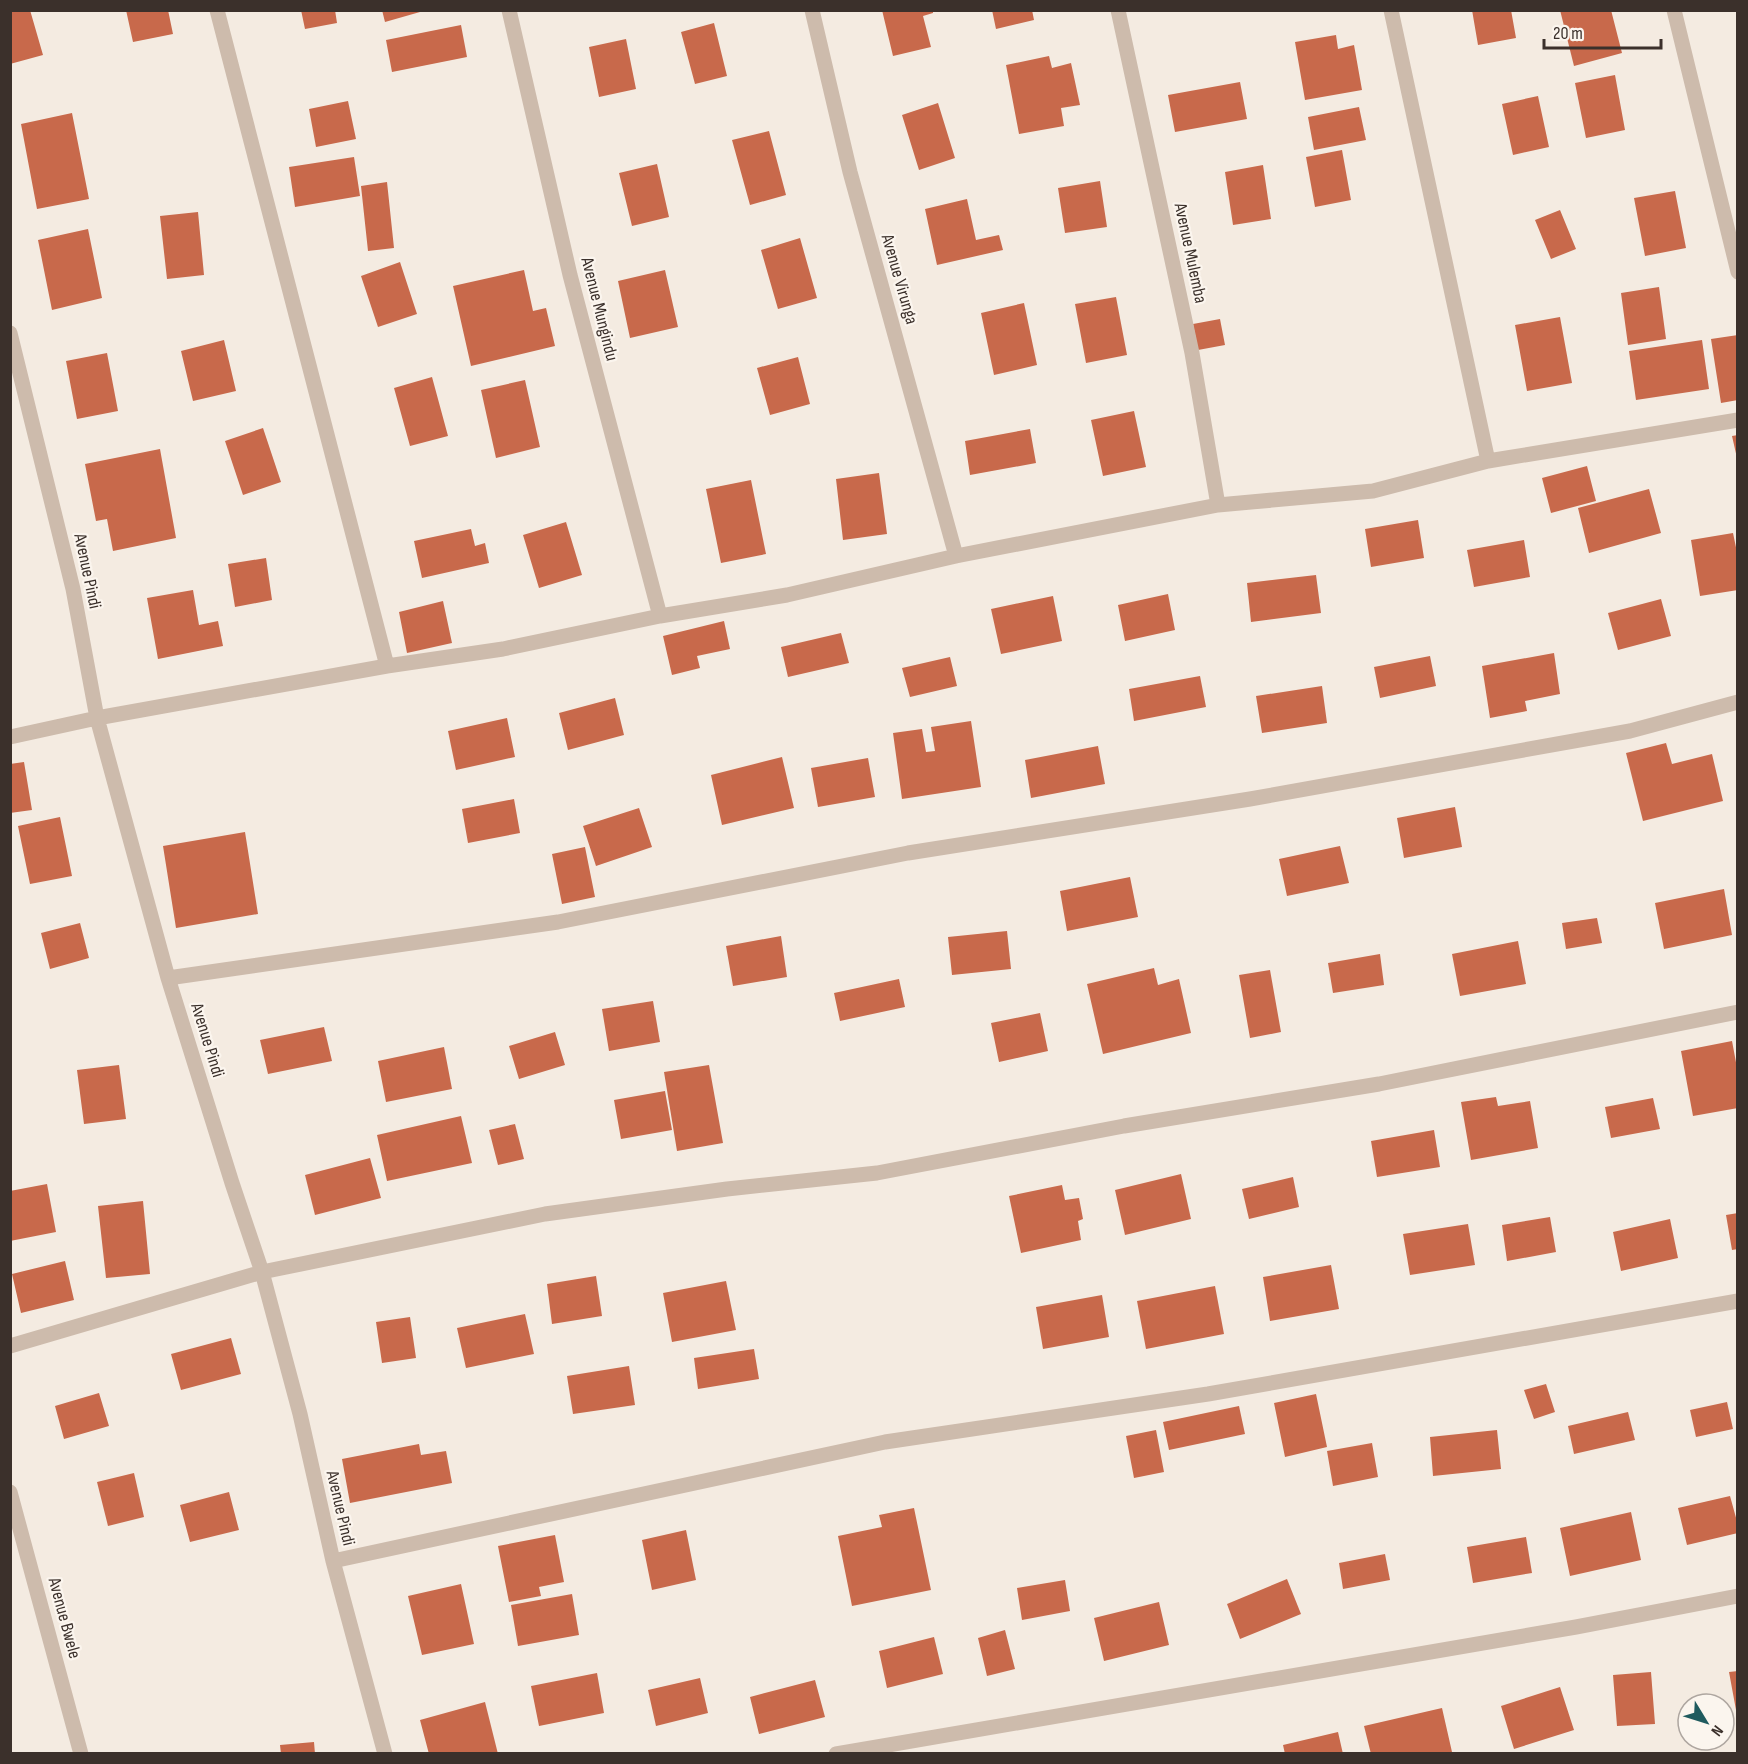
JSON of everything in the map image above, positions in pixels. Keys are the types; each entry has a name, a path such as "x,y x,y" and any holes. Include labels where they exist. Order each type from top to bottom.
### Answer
{"street":[{"path":"217,10 387,666"},
{"name":"Avenue Mungindu","path":"509,10 570,275 660,616"},
{"name":"Avenue Virunga","path":"812,10 850,172 956,556"},
{"name":"Avenue Mulemba","path":"1118,10 1192,353 1218,505"},
{"path":"1391,10 1488,461"},
{"path":"1674,10 1737,272"},
{"name":"Avenue Pindi","path":"10,333 73,589 97,718 168,978 262,1272 300,1414 333,1560 385,1754"},
{"path":"10,737 97,718 387,666 503,649 660,616 787,595 956,556 1218,505 1373,491 1488,461 1737,420"},
{"path":"168,978 558,922 908,853 1262,797 1630,731 1737,702"},
{"path":"10,1346 262,1272 545,1214 727,1189 877,1173 1124,1126 1379,1084 1737,1012"},
{"path":"333,1560 885,1442 1208,1394 1737,1301"},
{"name":"Avenue Bwele","path":"10,1492 81,1754"},
{"path":"836,1754 1576,1627 1737,1596"}],"building":[{"path":"10,10 30,10 43,55 10,64"},
{"path":"126,10 168,10 173,34 133,42"},
{"path":"301,10 335,10 337,23 305,29"},
{"path":"382,10 419,10 420,12 385,22"},
{"path":"882,10 933,10 933,13 923,16 931,47 893,56"},
{"path":"992,10 1032,10 1034,20 996,29"},
{"path":"1472,10 1511,10 1516,38 1478,45"},
{"path":"1560,10 1611,10 1622,53 1574,66"},
{"path":"714,23 727,76 695,84 681,32"},
{"path":"461,25 467,57 392,72 386,40"},
{"path":"1336,35 1338,49 1354,45 1362,90 1305,100 1295,42"},
{"path":"626,39 636,89 599,97 589,47"},
{"path":"1049,56 1052,68 1071,63 1080,105 1061,108 1064,126 1019,134 1006,65"},
{"path":"1615,75 1625,130 1586,138 1575,83"},
{"path":"1240,82 1247,119 1175,132 1168,95"},
{"path":"1538,96 1549,147 1513,155 1502,104"},
{"path":"348,101 356,139 316,147 309,109"},
{"path":"938,103 955,158 919,170 902,115"},
{"path":"1359,107 1366,140 1314,150 1308,117"},
{"path":"72,113 89,199 37,209 21,124"},
{"path":"769,131 786,195 750,205 732,140"},
{"path":"1342,150 1351,200 1315,207 1306,157"},
{"path":"354,157 360,196 295,207 289,167"},
{"path":"657,164 669,217 632,226 619,173"},
{"path":"1263,165 1271,219 1233,225 1225,172"},
{"path":"1100,181 1107,227 1065,233 1058,188"},
{"path":"387,182 394,248 368,251 361,186"},
{"path":"1675,191 1686,248 1645,256 1634,198"},
{"path":"967,199 976,240 999,235 1003,250 937,265 925,209"},
{"path":"1560,210 1576,249 1551,259 1535,220"},
{"path":"198,212 204,275 167,279 160,216"},
{"path":"88,229 102,298 52,310 38,240"},
{"path":"800,238 817,298 778,309 761,250"},
{"path":"400,262 417,314 378,327 361,276"},
{"path":"524,270 533,311 546,308 555,346 471,366 453,286"},
{"path":"665,270 678,327 630,338 618,281"},
{"path":"1659,287 1666,339 1628,345 1621,293"},
{"path":"1116,297 1127,355 1086,363 1075,304"},
{"path":"1024,303 1037,365 994,375 981,313"},
{"path":"1560,317 1572,383 1527,391 1515,325"},
{"path":"1220,319 1225,345 1198,350 1193,324"},
{"path":"1738,335 1738,400 1721,403 1711,339"},
{"path":"224,340 236,391 193,401 181,351"},
{"path":"1702,340 1709,389 1636,400 1629,351"},
{"path":"107,353 118,411 77,419 66,361"},
{"path":"798,357 810,404 770,415 757,368"},
{"path":"432,377 448,436 410,446 394,388"},
{"path":"525,380 540,447 496,458 481,390"},
{"path":"1134,411 1146,467 1103,476 1091,420"},
{"path":"263,428 281,482 243,495 225,441"},
{"path":"1030,429 1036,463 970,475 965,441"},
{"path":"1738,435 1738,458 1737,458 1732,436"},
{"path":"160,449 176,538 113,551 107,519 96,521 85,464"},
{"path":"1587,466 1596,501 1551,513 1542,478"},
{"path":"879,473 887,534 843,540 836,479"},
{"path":"751,480 766,554 721,563 706,489"},
{"path":"1649,489 1661,533 1589,553 1578,508"},
{"path":"1418,520 1424,558 1371,567 1365,529"},
{"path":"566,522 582,575 539,588 523,535"},
{"path":"471,529 475,546 485,543 489,563 422,578 414,541"},
{"path":"1733,533 1738,557 1738,590 1700,596 1691,540"},
{"path":"1524,540 1530,577 1474,587 1467,550"},
{"path":"266,558 272,600 235,607 228,564"},
{"path":"1316,575 1321,613 1251,622 1247,583"},
{"path":"193,590 199,625 218,621 223,646 158,659 147,598"},
{"path":"1168,594 1175,630 1125,641 1118,605"},
{"path":"1053,596 1062,641 1001,654 991,609"},
{"path":"1661,599 1671,636 1618,650 1608,613"},
{"path":"443,601 452,643 407,653 399,612"},
{"path":"724,621 730,649 697,656 700,668 672,675 663,636"},
{"path":"841,633 849,663 788,677 781,647"},
{"path":"1554,653 1560,694 1525,701 1527,711 1490,718 1482,666"},
{"path":"1430,656 1436,686 1380,698 1374,667"},
{"path":"950,657 957,686 910,697 902,668"},
{"path":"1200,676 1206,707 1134,721 1129,689"},
{"path":"1322,686 1327,723 1262,733 1256,696"},
{"path":"615,698 624,735 568,750 559,713"},
{"path":"507,718 515,757 456,770 448,731"},
{"path":"971,721 981,787 902,799 893,733 922,729 926,752 935,751 931,727"},
{"path":"1666,743 1672,764 1712,754 1723,801 1643,821 1626,753"},
{"path":"1098,746 1105,784 1031,798 1025,760"},
{"path":"782,757 794,808 722,825 711,775"},
{"path":"868,758 875,797 818,807 811,768"},
{"path":"24,762 32,810 10,813 10,764"},
{"path":"514,799 520,833 468,843 462,809"},
{"path":"1455,807 1462,847 1404,858 1397,818"},
{"path":"639,808 652,847 596,866 583,826"},
{"path":"60,817 72,876 30,884 18,826"},
{"path":"245,832 258,914 176,928 163,846"},
{"path":"1340,846 1349,883 1287,896 1279,859"},
{"path":"585,847 595,897 562,904 552,854"},
{"path":"1130,877 1138,917 1067,931 1060,891"},
{"path":"1724,889 1732,935 1664,949 1655,903"},
{"path":"1597,918 1602,943 1566,949 1562,923"},
{"path":"80,923 89,958 50,969 41,933"},
{"path":"1007,931 1011,969 952,975 948,937"},
{"path":"781,936 787,977 733,986 726,946"},
{"path":"1518,941 1526,984 1460,996 1452,954"},
{"path":"1380,954 1384,985 1333,993 1328,963"},
{"path":"1154,968 1158,985 1179,979 1191,1033 1103,1054 1087,984"},
{"path":"1270,970 1281,1032 1250,1038 1239,975"},
{"path":"899,979 905,1007 840,1021 834,993"},
{"path":"653,1001 660,1042 609,1051 602,1009"},
{"path":"1040,1013 1048,1051 999,1062 991,1023"},
{"path":"324,1027 332,1061 268,1074 260,1040"},
{"path":"555,1032 565,1065 519,1079 509,1046"},
{"path":"1732,1041 1738,1073 1738,1108 1693,1116 1681,1051"},
{"path":"444,1047 452,1089 386,1102 378,1061"},
{"path":"119,1065 126,1119 84,1124 77,1070"},
{"path":"709,1065 723,1143 677,1151 664,1072"},
{"path":"665,1091 672,1130 621,1139 614,1100"},
{"path":"1496,1097 1498,1106 1530,1101 1538,1148 1471,1160 1461,1102"},
{"path":"1653,1098 1660,1129 1611,1138 1605,1107"},
{"path":"461,1116 472,1163 387,1181 377,1135"},
{"path":"515,1124 524,1159 498,1165 489,1130"},
{"path":"1434,1130 1440,1167 1377,1177 1371,1141"},
{"path":"370,1158 381,1198 315,1215 305,1175"},
{"path":"1181,1174 1191,1219 1125,1235 1115,1190"},
{"path":"1293,1177 1299,1207 1249,1219 1242,1189"},
{"path":"47,1184 56,1232 10,1241 10,1191"},
{"path":"1062,1185 1065,1200 1079,1198 1083,1219 1078,1221 1081,1240 1021,1253 1009,1196"},
{"path":"143,1201 150,1274 106,1278 98,1206"},
{"path":"1738,1213 1738,1249 1732,1250 1726,1215"},
{"path":"1550,1217 1556,1252 1507,1261 1502,1225"},
{"path":"1670,1219 1678,1258 1621,1271 1613,1232"},
{"path":"1468,1224 1475,1265 1410,1275 1403,1234"},
{"path":"65,1261 74,1300 21,1313 12,1274"},
{"path":"1331,1265 1339,1309 1270,1321 1263,1277"},
{"path":"596,1276 602,1316 552,1324 547,1284"},
{"path":"726,1281 736,1330 672,1342 663,1293"},
{"path":"1215,1286 1224,1334 1146,1349 1137,1301"},
{"path":"1102,1295 1109,1337 1043,1349 1036,1307"},
{"path":"525,1314 534,1354 466,1368 457,1328"},
{"path":"410,1317 416,1358 382,1363 376,1322"},
{"path":"231,1338 241,1374 181,1390 171,1354"},
{"path":"754,1349 759,1379 698,1389 694,1358"},
{"path":"629,1366 635,1405 573,1414 567,1376"},
{"path":"1546,1384 1555,1412 1534,1419 1524,1390"},
{"path":"99,1393 109,1426 64,1439 55,1406"},
{"path":"1316,1394 1327,1447 1285,1457 1274,1403"},
{"path":"1727,1402 1733,1429 1696,1437 1690,1410"},
{"path":"1239,1406 1245,1434 1169,1450 1163,1422"},
{"path":"1628,1412 1635,1440 1574,1454 1568,1426"},
{"path":"1156,1430 1164,1472 1134,1478 1126,1436"},
{"path":"1497,1430 1501,1469 1433,1476 1430,1437"},
{"path":"1372,1443 1378,1477 1333,1486 1327,1451"},
{"path":"419,1444 421,1455 446,1451 452,1483 350,1503 342,1459"},
{"path":"134,1473 144,1517 108,1526 97,1482"},
{"path":"229,1492 239,1530 190,1542 180,1505"},
{"path":"1730,1496 1738,1533 1687,1545 1678,1508"},
{"path":"914,1508 931,1590 852,1606 838,1536 882,1527 879,1515"},
{"path":"1631,1512 1641,1560 1570,1576 1560,1528"},
{"path":"686,1530 696,1580 652,1590 642,1540"},
{"path":"555,1535 564,1582 539,1587 541,1596 509,1602 498,1546"},
{"path":"1526,1537 1532,1573 1473,1583 1467,1547"},
{"path":"1385,1554 1390,1580 1343,1589 1339,1563"},
{"path":"1287,1579 1301,1614 1240,1639 1227,1604"},
{"path":"1065,1580 1070,1611 1022,1620 1017,1588"},
{"path":"461,1584 474,1644 422,1655 408,1596"},
{"path":"572,1594 579,1635 518,1646 511,1605"},
{"path":"1159,1602 1169,1645 1104,1661 1094,1618"},
{"path":"1005,1630 1015,1669 987,1676 978,1638"},
{"path":"934,1637 943,1674 887,1688 879,1651"},
{"path":"1738,1671 1738,1710 1736,1710 1736,1692 1733,1692 1729,1672"},
{"path":"1651,1672 1655,1724 1617,1726 1613,1675"},
{"path":"597,1673 604,1713 539,1726 531,1686"},
{"path":"700,1678 708,1713 656,1726 648,1690"},
{"path":"815,1680 825,1717 759,1734 750,1697"},
{"path":"1560,1687 1574,1730 1514,1749 1501,1706"},
{"path":"485,1702 498,1754 429,1754 420,1720"},
{"path":"1442,1708 1452,1752 1371,1754 1364,1726"},
{"path":"1338,1732 1343,1754 1285,1754 1283,1745"},
{"path":"314,1742 315,1754 281,1754 280,1745"}]}
